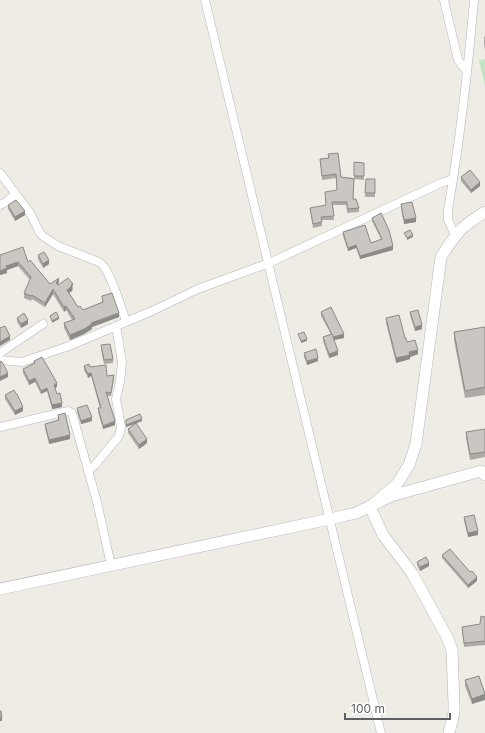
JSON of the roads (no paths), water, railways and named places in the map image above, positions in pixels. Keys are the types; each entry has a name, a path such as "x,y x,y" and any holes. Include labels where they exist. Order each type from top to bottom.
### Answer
{"street":[{"path":"205,0 381,733"},
{"path":"444,0 458,60 467,72"},
{"path":"455,235 449,224 448,217 467,72 474,0"},
{"path":"0,173 30,213 40,233 50,242 103,265 108,274 126,321"},
{"path":"0,360 16,362 28,360 69,346 152,311 198,289 268,263 441,183 453,179"},
{"path":"0,205 15,195"},
{"path":"370,507 397,484 409,465 416,444 441,257 455,235 471,220 485,212"},
{"path":"0,352 43,324"},
{"path":"88,471 95,465 119,436 121,428 116,399 120,382 122,362 116,326"},
{"path":"0,427 68,411 74,416 97,502 111,565"},
{"path":"0,588 356,513 391,496 481,471 485,475"},
{"path":"370,507 383,535 412,573 448,639 452,650 454,713 449,733"}]}
